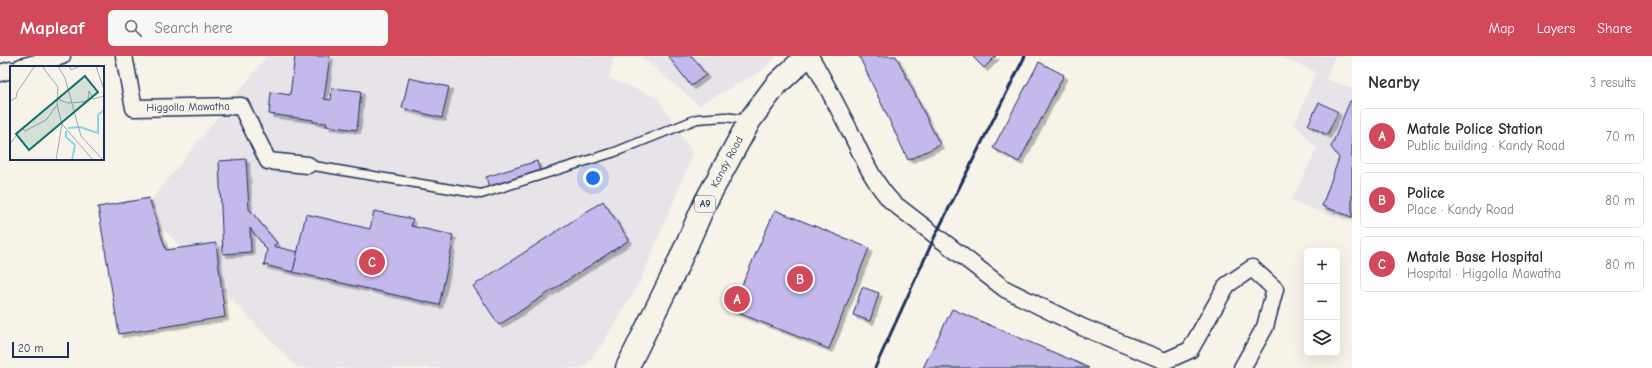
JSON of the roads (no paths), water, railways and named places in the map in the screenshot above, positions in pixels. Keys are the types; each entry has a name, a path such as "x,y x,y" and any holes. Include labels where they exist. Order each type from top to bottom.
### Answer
{"highway":[{"name":"Kandy Road","path":"627,368 675,271 706,201 750,120 776,85 808,56"}],"street":[{"path":"25,66 62,56"},
{"name":"Higgolla Mawatha","path":"124,56 134,108 241,106 268,161 308,164"},
{"path":"808,56 831,95 869,172 882,191 892,202 1005,290 1082,327 1165,361 1190,350 1227,285 1252,268 1275,289 1264,327 1242,368"},
{"path":"0,73 10,70"}],"lane":[{"path":"308,164 481,194 615,152 697,119 725,117 750,120"}],"railway":[{"path":"875,368 935,236 1025,56"}],"place":[{"name":"Matale Base Hospital","path":"372,262"},
{"name":"Police","path":"800,279"},
{"name":"Matale Police Station","path":"737,299"}]}
